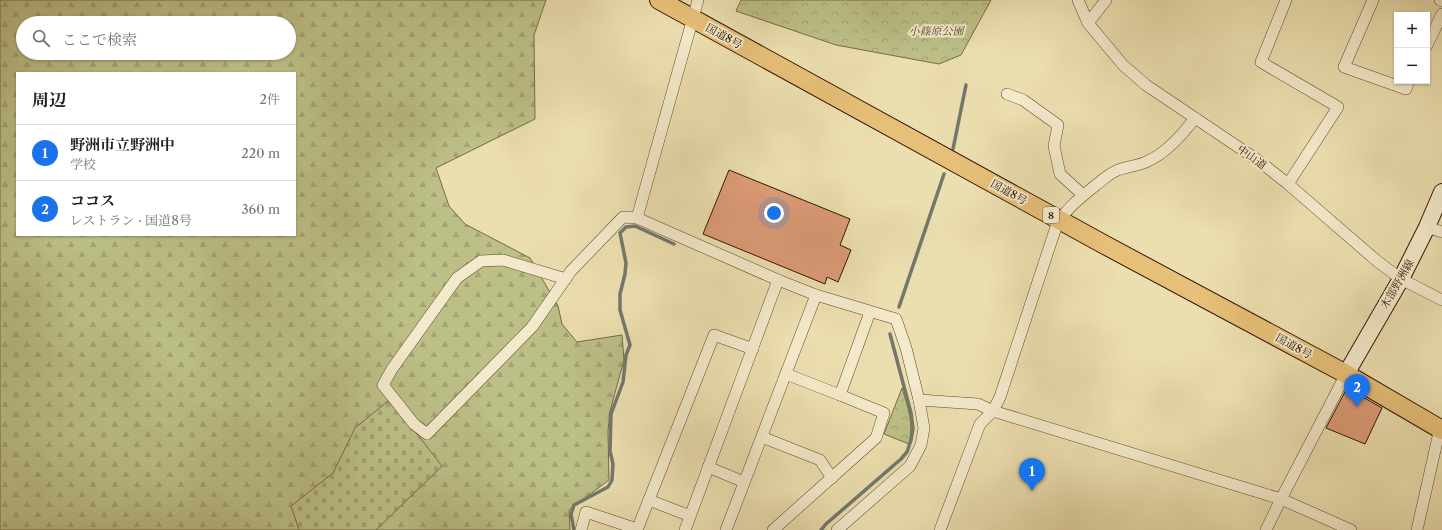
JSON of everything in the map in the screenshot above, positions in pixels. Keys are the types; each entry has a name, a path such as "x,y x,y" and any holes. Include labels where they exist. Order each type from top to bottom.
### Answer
{"highway":[{"name":"国道8号","path":"659,0 1060,220 1346,374 1441,429"}],"main road":[{"name":"木部野洲線","path":"1346,374 1401,279 1435,229 1442,192"}],"street":[{"path":"637,218 698,0"},
{"name":"中山道","path":"1078,0 1088,23 1123,65 1146,84 1258,161 1288,184 1377,261 1401,279 1442,300"},
{"path":"1088,23 1106,0"},
{"path":"1286,0 1261,62 1338,107 1288,184"},
{"path":"1373,0 1344,68 1406,88 1408,84"},
{"path":"1430,39 1442,14"},
{"path":"1007,94 1023,100 1058,125 1054,146 1060,174 1084,195"},
{"path":"940,530 980,424 993,411 1000,397 1056,227 1064,213 1105,176 1148,161 1167,149 1183,134 1195,118"},
{"path":"566,279 503,260 481,261 457,278 382,385 414,424 427,434 532,326 566,279 571,271 622,217 637,218 778,280 816,295 896,319 906,348 919,400 924,428 921,445 910,466 837,530"},
{"path":"685,530 778,280"},
{"path":"726,530 816,295"},
{"path":"840,395 870,312"},
{"path":"581,530 586,512 637,530 714,335 753,348"},
{"path":"773,530 876,438 884,413 786,374"},
{"path":"1266,530 1280,499 1346,374"},
{"path":"919,400 978,404 993,411 1280,499 1351,530"},
{"path":"1417,530 1441,429"},
{"path":"762,437 820,460 832,478"},
{"path":"708,467 744,482"},
{"path":"649,500 690,516"}],"green space":[{"path":"0,0 546,0 534,35 535,119 436,168 449,206 465,224 530,258 558,306 562,324 577,342 622,335 624,360 610,411 608,431 609,480 569,510 570,530 0,530"},
{"name":"小篠原公園","path":"741,0 991,0 961,55 939,64 836,45 736,11"},
{"path":"902,388 911,422 909,444 884,434"},
{"path":"388,401 417,434 442,466 376,530 299,530 291,506 333,473 355,428"}],"building":[{"path":"729,170 850,219 840,245 851,250 838,282 827,277 825,284 703,234"},
{"path":"1347,388 1382,408 1365,444 1326,428"}],"waterway":[{"path":"953,149 966,85"},
{"path":"899,307 944,174"},
{"path":"574,530 571,514 574,505 608,487 612,480 613,464 610,451 611,414 623,382 626,355 630,345 620,310 620,294 626,263 620,233 626,227 635,226 674,244"},
{"path":"821,530 907,452 913,429 911,413 890,334"}],"place":[{"name":"ココス","path":"1357,407"},
{"name":"野洲市立野洲中","path":"1032,491"}]}
